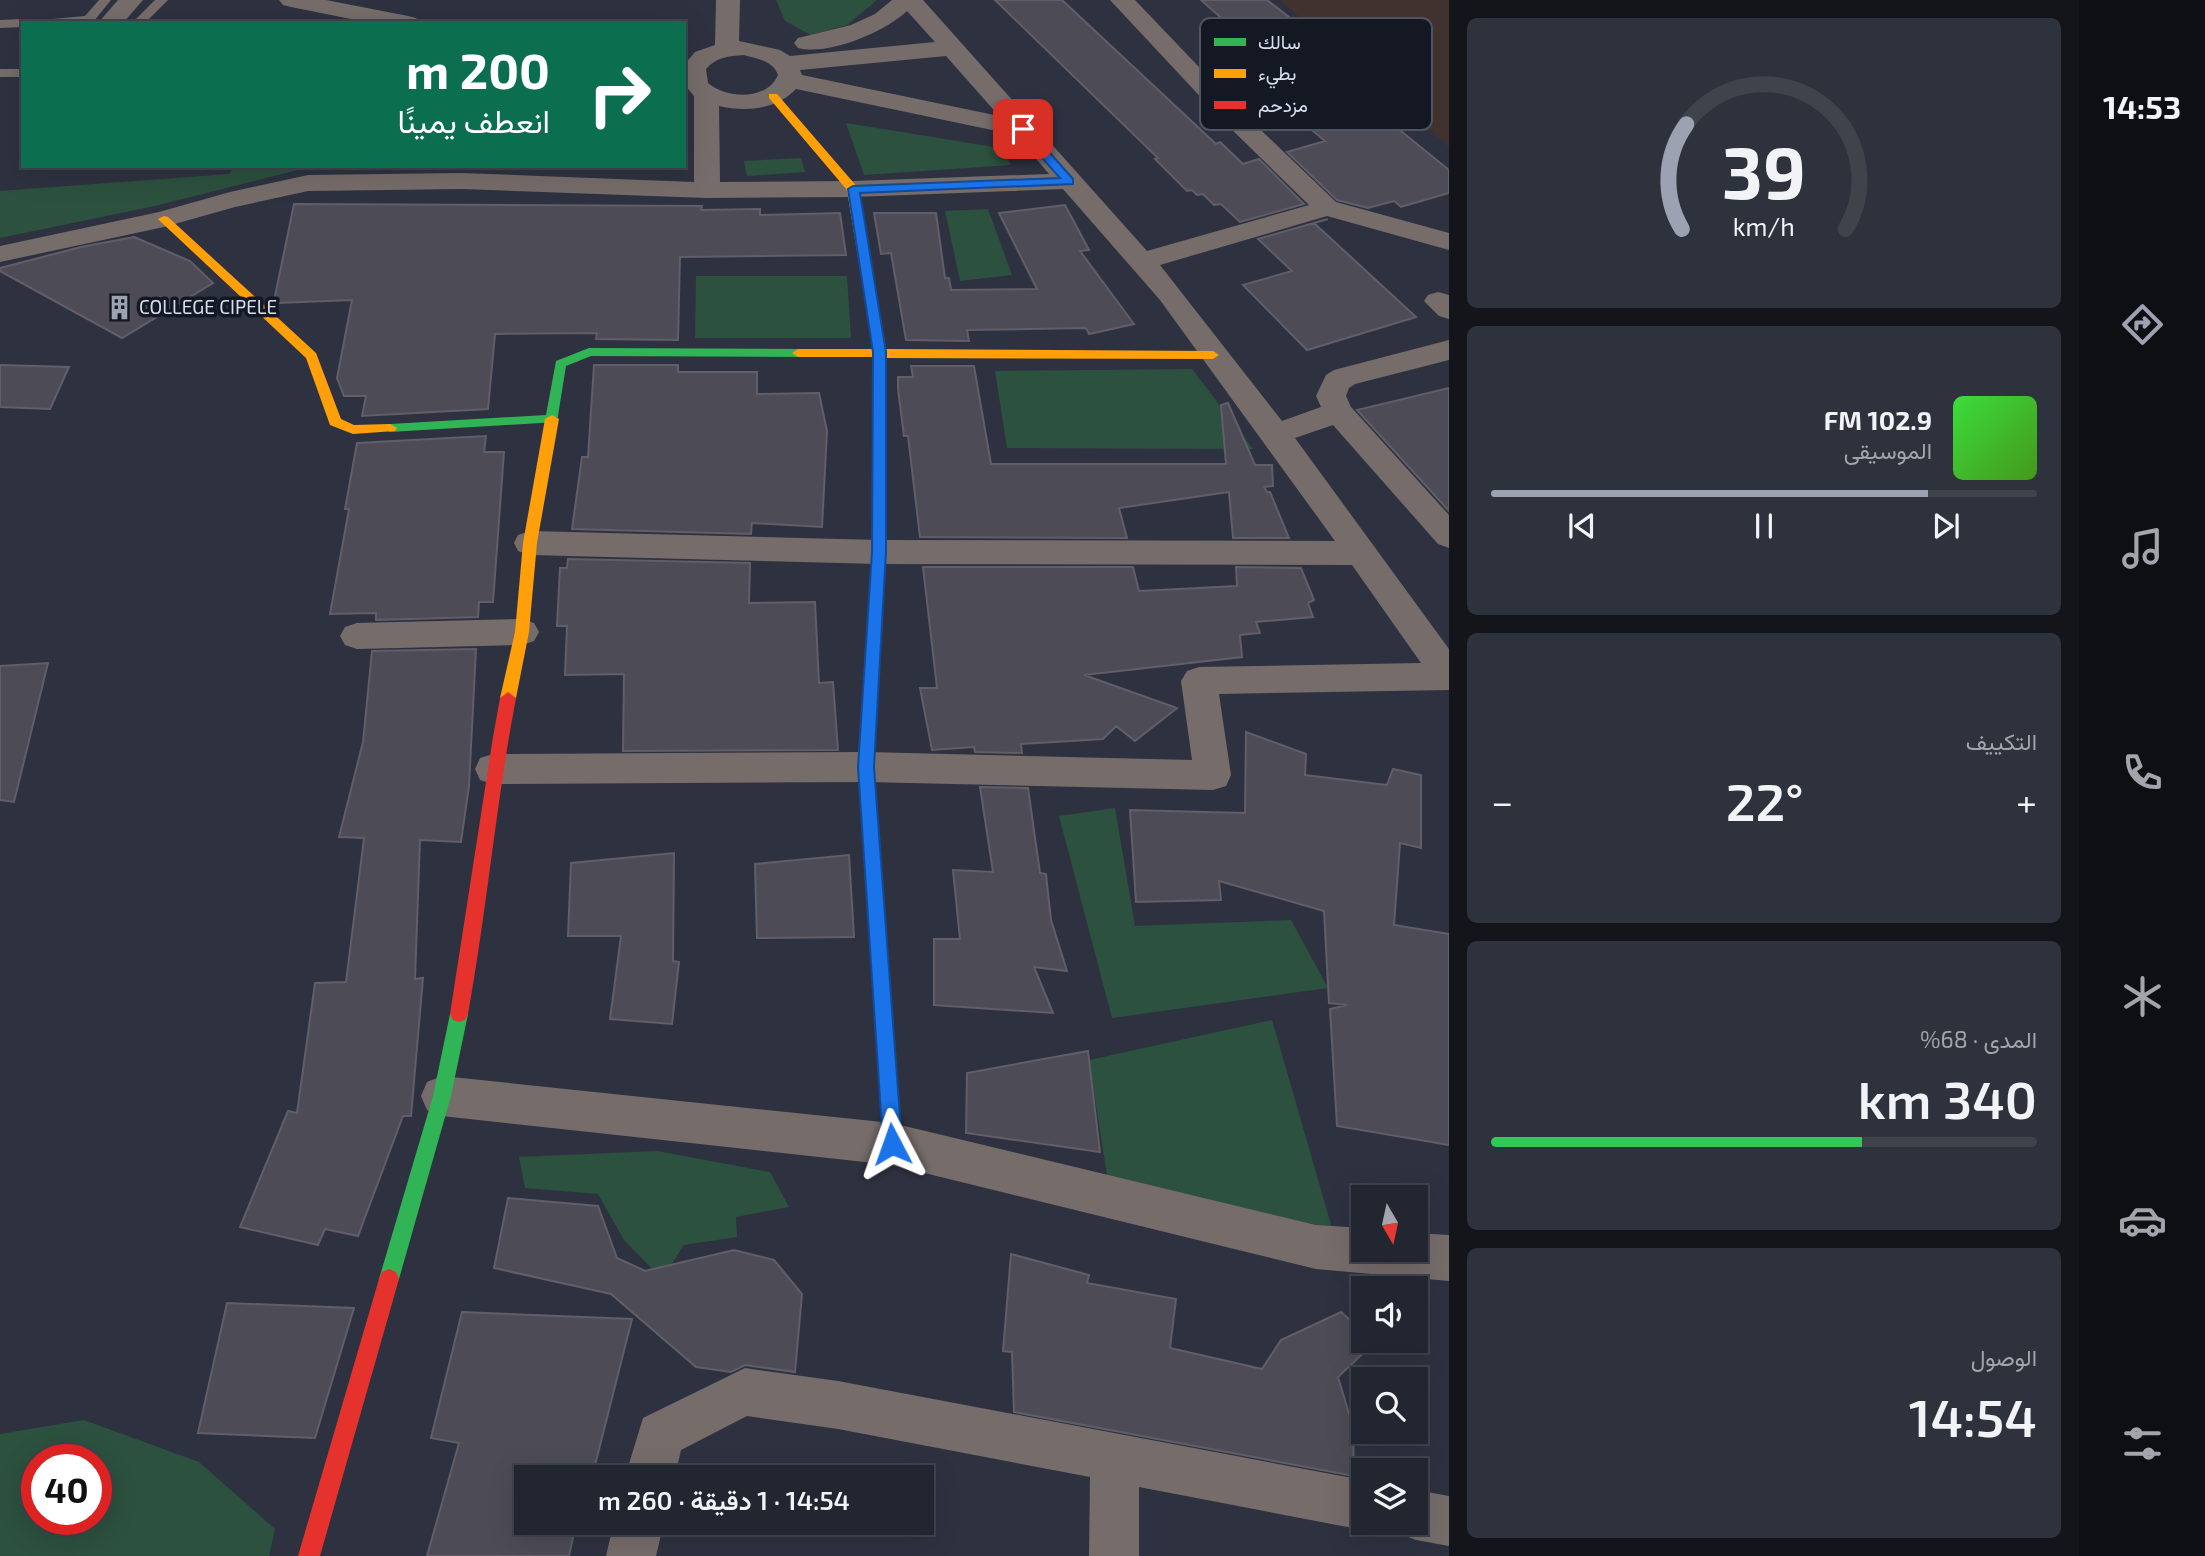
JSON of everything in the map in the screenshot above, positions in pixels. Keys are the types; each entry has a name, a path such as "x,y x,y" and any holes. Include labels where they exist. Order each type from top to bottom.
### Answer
{"street":[{"path":"112,21 131,0"},
{"path":"291,0 398,21"},
{"path":"727,49 728,0"},
{"path":"707,190 693,69 700,60 727,49 763,51 852,34 889,17 905,0"},
{"path":"910,0 1069,181 1144,261 1213,355 1276,434 1449,676"},
{"path":"1122,0 1200,82"},
{"path":"694,83 740,103 783,80 951,48"},
{"path":"763,51 853,189 880,352 879,552 866,767 892,1144"},
{"path":"783,80 1023,129"},
{"path":"1246,130 1327,208 1444,238"},
{"path":"0,254 164,219 230,200 308,183 462,181 707,190 853,189 1069,181"},
{"path":"1144,261 1327,208"},
{"path":"164,219 312,356 335,422 353,430 552,419"},
{"path":"1449,350 1345,377 1337,382 1331,396 1339,412 1449,536"},
{"path":"309,1556 442,1096 467,972 493,769 522,632 530,543 560,364 589,352 1213,355"},
{"path":"1276,434 1339,412"},
{"path":"530,543 879,552 1359,553"},
{"path":"357,636 522,632"},
{"path":"493,769 866,767 1213,775 1199,681 1449,676"},
{"path":"442,1096 892,1144 1316,1248 1449,1258"},
{"path":"653,1465 660,1435 745,1392 838,1405 1351,1503"},
{"path":"1114,1556 1115,1458"},
{"path":"1428,1517 1449,1521"},
{"path":"631,1556 636,1535"}],"lane":[{"path":"78,21 90,20 97,16 105,0"},
{"path":"140,21 162,0"},
{"path":"0,24 21,23"},
{"path":"0,73 21,73"}],"shaded area":[{"path":"1280,0 1449,0 1449,147 1429,130 1432,130 1432,18 1301,18"}],"green space":[{"path":"776,0 877,0 847,25 811,35 785,21"},
{"path":"846,123 1000,148 1011,165 864,175"},
{"path":"801,158 805,172 747,176 744,161"},
{"path":"233,168 306,168 155,206 0,238 0,191 229,174"},
{"path":"988,209 1012,275 960,281 945,211"},
{"path":"696,276 847,276 851,338 695,338"},
{"path":"1192,369 1253,449 1007,448 995,371"},
{"path":"1115,808 1135,926 1291,920 1328,988 1112,1018 1059,816"},
{"path":"1272,1020 1332,1228 1108,1182 1089,1060"},
{"path":"657,1151 770,1172 789,1207 736,1217 737,1237 684,1245 662,1279 624,1240 598,1194 525,1188 519,1157"},
{"path":"84,1420 199,1462 275,1529 269,1556 0,1556 0,1434"}],"building":[{"path":"995,0 1062,0 1216,144 1220,142 1243,164 1259,159 1304,204 1240,222 1221,204 1214,205 1203,194 1187,191 1155,159 1158,158"},
{"path":"1201,0 1267,0 1290,18 1221,18"},
{"path":"1400,130 1449,170 1449,193 1401,207 1394,201 1368,208 1337,200 1287,152 1325,141 1313,131"},
{"path":"294,204 702,206 701,210 760,209 760,215 840,213 846,255 680,257 678,340 596,339 597,333 495,334 488,409 362,416 366,396 344,396 337,378 352,300 274,301"},
{"path":"1065,205 1089,250 1080,251 1134,324 1089,334 1086,328 967,330 969,341 906,340 891,253 881,254 874,213 936,213 945,278 949,278 951,290 1037,289 999,213"},
{"path":"1314,223 1416,317 1307,350 1243,285 1292,271 1258,239"},
{"name":"COLLEGE CIPELE","path":"134,237 190,261 213,283 122,338 0,271 0,268 81,247"},
{"path":"0,365 69,367 50,409 0,407"},
{"path":"594,365 678,365 678,372 757,372 757,394 819,393 827,431 822,527 752,523 751,534 572,529 582,457 588,457"},
{"path":"911,366 974,366 991,464 1226,464 1221,405 1228,403 1255,465 1272,465 1273,486 1264,487 1270,492 1289,538 1233,538 1229,492 1119,508 1127,538 920,537 908,436 904,436 898,389 898,377 913,377"},
{"path":"1449,388 1449,511 1357,410"},
{"path":"486,436 484,452 504,452 493,602 479,602 478,617 376,620 376,613 330,614 349,509 345,509 357,443"},
{"path":"568,559 750,563 749,603 815,602 819,683 833,682 838,750 623,751 624,674 565,675 567,626 557,626 560,568 567,568"},
{"path":"923,567 1133,567 1139,591 1237,586 1236,567 1301,568 1314,600 1308,603 1313,617 1256,622 1260,633 1240,635 1242,657 1084,675 1177,708 1135,741 1116,726 1103,739 1021,744 1022,753 975,752 974,747 932,750 920,688 937,688"},
{"path":"476,649 469,786 461,842 420,840 415,979 423,978 411,1116 403,1116 358,1236 325,1229 318,1245 240,1227 288,1111 297,1113 315,983 346,982 364,838 339,837 363,742 372,651"},
{"path":"48,663 14,802 0,800 0,666"},
{"path":"1246,732 1306,754 1305,775 1387,785 1393,769 1421,775 1421,848 1400,843 1394,925 1449,934 1449,1145 1337,1126 1330,1009 1347,1005 1329,1003 1324,911 1219,881 1221,900 1136,902 1130,810 1245,813"},
{"path":"980,787 1028,788 1040,873 1046,874 1051,920 1067,971 1034,967 1053,1013 934,1005 934,939 960,939 953,870 993,872"},
{"path":"674,853 673,961 679,962 672,1024 610,1019 621,936 568,936 571,863"},
{"path":"849,855 854,937 757,938 755,864"},
{"path":"1088,1051 1100,1152 966,1133 967,1073"},
{"path":"508,1198 598,1206 617,1258 645,1271 734,1250 774,1260 802,1294 795,1372 745,1365 731,1372 696,1367 611,1294 494,1268"},
{"path":"1011,1254 1089,1275 1087,1283 1176,1299 1170,1348 1262,1369 1281,1340 1341,1312 1351,1321 1351,1353 1363,1353 1338,1377 1351,1420 1354,1458 1351,1458 1351,1475 1014,1412 1012,1352 1003,1351"},
{"path":"227,1303 354,1308 315,1438 198,1433"},
{"path":"462,1312 632,1319 595,1465 514,1465 514,1535 574,1535 569,1556 427,1556 459,1443 431,1438"}],"traffic: fast":[{"path":"390,428 552,419 560,364 589,352 798,353"},
{"path":"872,861 866,767 879,552 879,486"},
{"path":"389,1279 442,1096 459,1014"}],"traffic: slow":[{"path":"773,96 853,189 880,352 879,486"},
{"path":"164,219 312,356 335,422 353,430 390,428"},
{"path":"798,353 1213,355"},
{"path":"508,698 522,632 530,543 552,419"},
{"path":"872,861 892,1144"}],"traffic: jam":[{"path":"459,1014 508,698"},
{"path":"309,1556 389,1279"}],"place":[{"name":"COLLEGE CIPELE","path":"119,307"}],"route":[{"path":"892,1144 866,767 879,552 880,352 853,189 1069,181 1023,129"}]}
